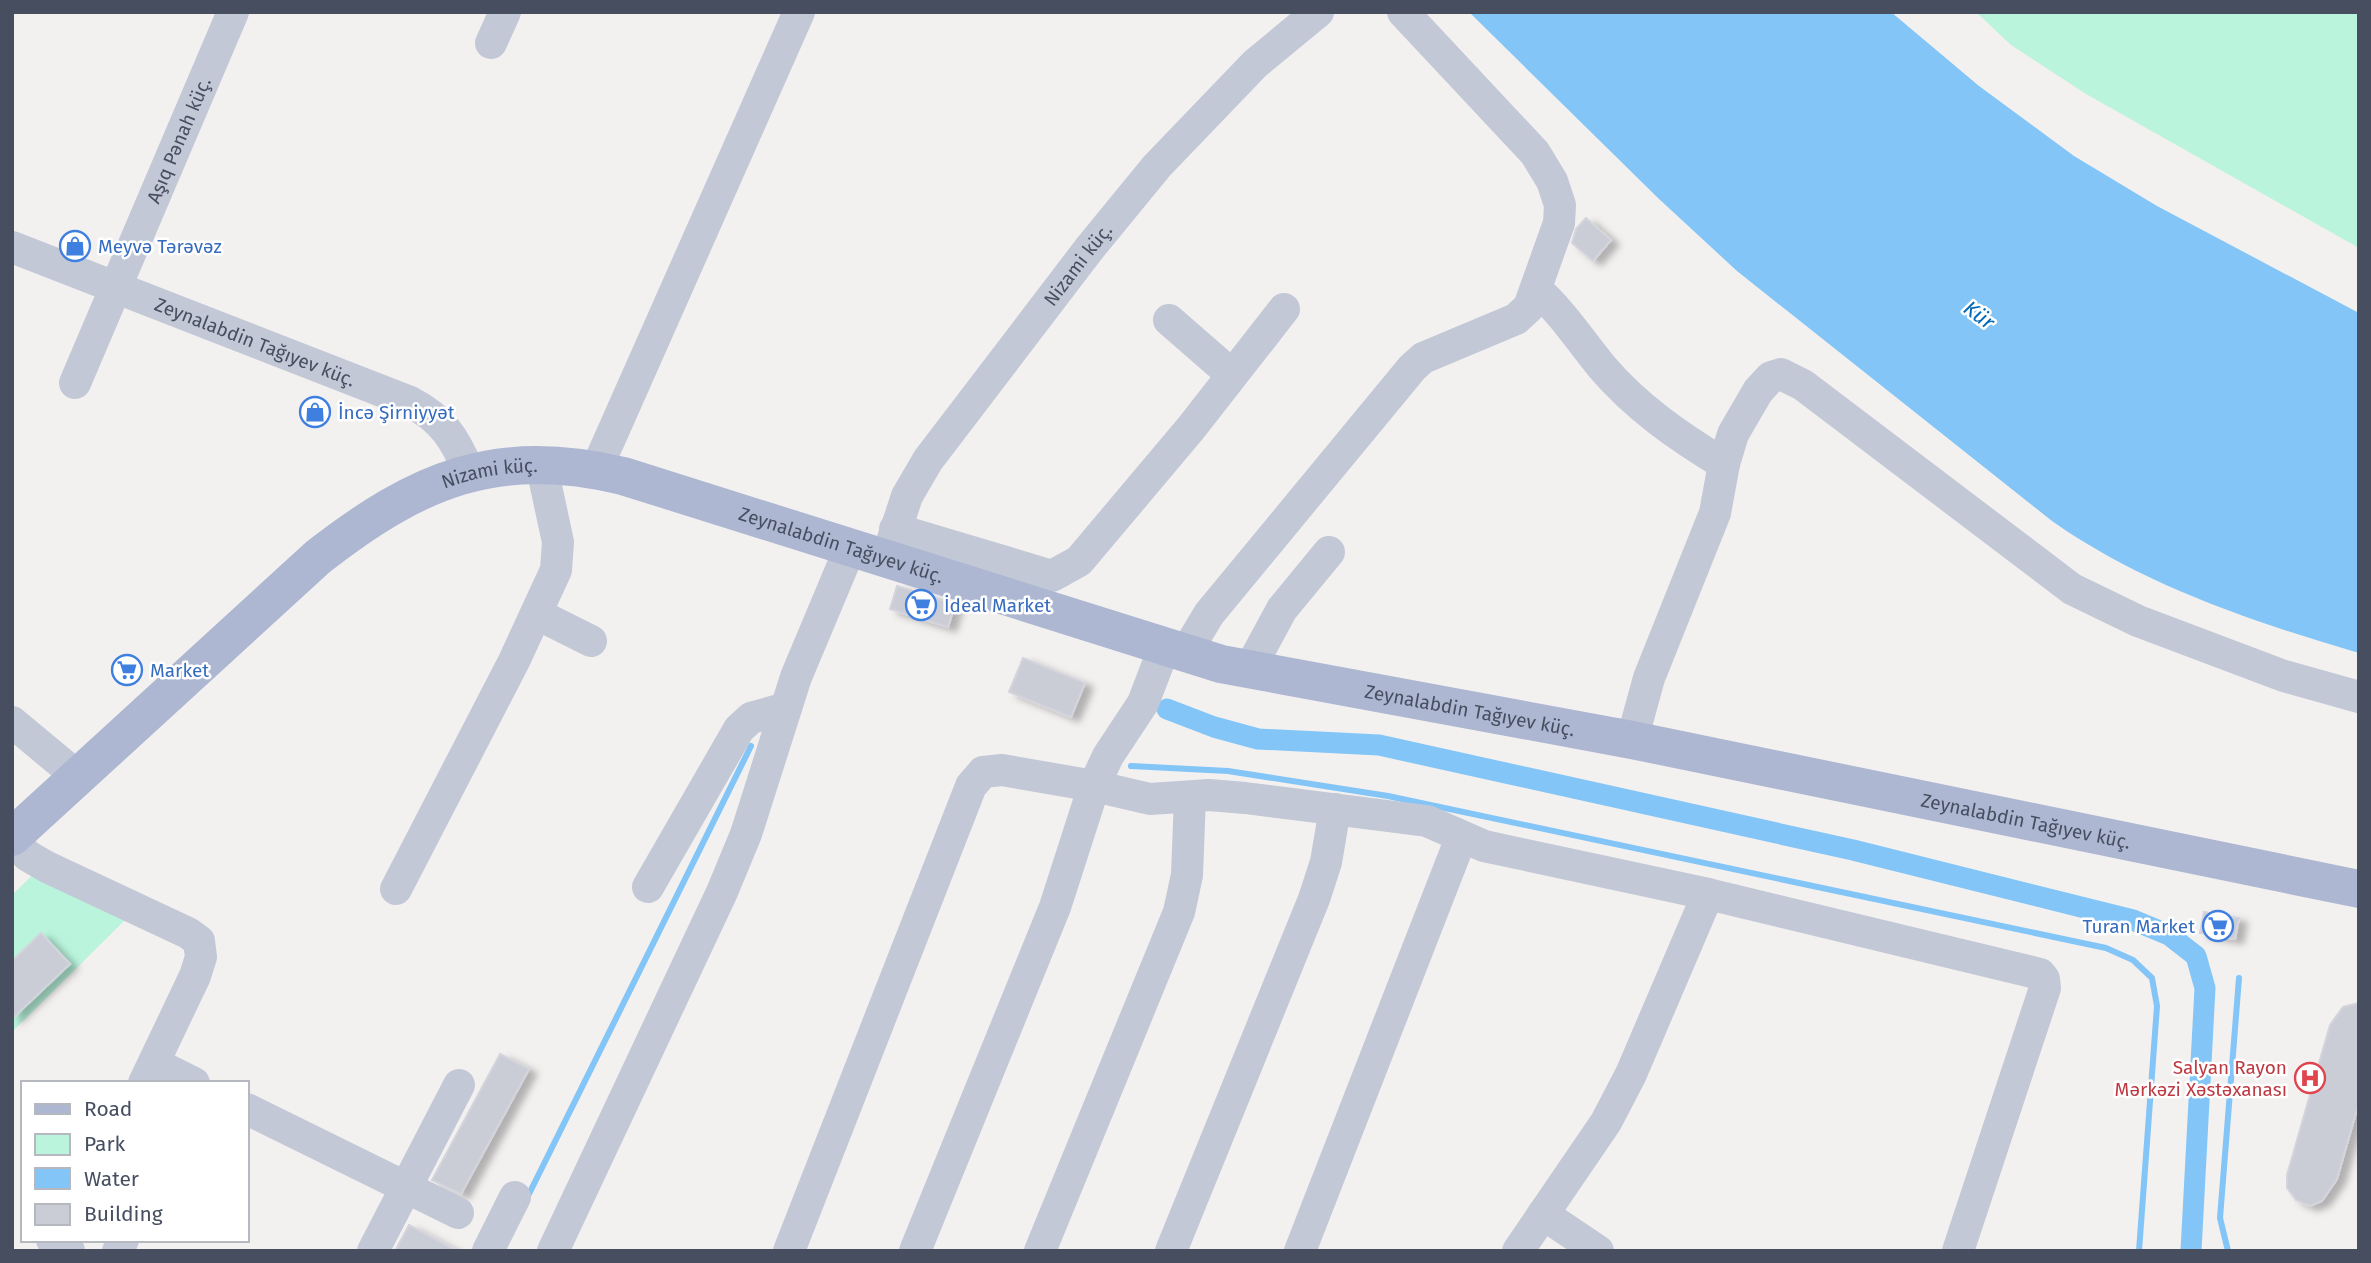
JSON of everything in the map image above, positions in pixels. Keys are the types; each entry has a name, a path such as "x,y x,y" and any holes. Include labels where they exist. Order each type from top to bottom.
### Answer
{"main road":[{"name":"Nizami küç.","path":"12,839 318,557 351,531 416,493 468,472 541,463 596,470"},
{"name":"Zeynalabdin Tağıyev küç.","path":"596,470 878,544 1175,651 1249,670 1632,740 2359,889"}],"street":[{"name":"Aşıq Pənah küç.","path":"75,383 233,12"},
{"path":"491,43 505,12"},
{"path":"596,470 799,12"},
{"name":"Nizami küç.","path":"553,1251 722,892 746,834 786,708 928,460 1106,228 1157,166 1255,64 1318,12"},
{"path":"915,1251 1055,907 1094,786 1108,757 1175,651 1209,614 1412,368 1423,358 1516,319 1529,307 1559,223 1560,205 1552,181 1535,153 1403,12"},
{"name":"Zeynalabdin Tağıyev küç.","path":"12,247 117,286 430,412 456,440 468,472"},
{"path":"1536,289 1558,308 1604,369 1646,410 1684,440 1724,464"},
{"path":"878,544 1052,576 1063,573 1087,551 1191,428 1284,309"},
{"path":"1169,320 1231,374"},
{"path":"1632,740 1653,667 1715,513 1724,464 1733,434 1758,391 1771,377 1781,374 1792,378 2072,589 2138,621 2186,640 2284,676 2359,697"},
{"path":"396,889 537,614 556,569 558,542 541,463"},
{"path":"1249,670 1282,609 1329,552"},
{"path":"537,614 591,641"},
{"path":"648,887 739,729 751,718 786,708"},
{"path":"12,722 78,776"},
{"path":"789,1251 971,786 983,772 1002,770 1150,799 1245,797 1427,821 1484,846 1708,894 2028,970 2044,979 2042,999 1958,1251"},
{"path":"1040,1251 1179,912 1187,875 1190,797"},
{"path":"1171,1251 1314,899 1326,862 1335,809"},
{"path":"1300,1251 1461,838"},
{"path":"12,839 29,856 47,867 188,933 199,942 201,957 198,966 149,1073 185,1081"},
{"path":"1518,1251 1606,1122 1625,1086 1708,894"},
{"path":"373,1251 459,1086"},
{"path":"248,1109 458,1213"},
{"path":"488,1251 515,1197"},
{"path":"1544,1214 1598,1251"},
{"path":"53,1242 69,1251"}],"green space":[{"path":"1976,12 2359,12 2359,248 2086,94 2011,45"},
{"path":"39,869 126,919 12,1032 12,895"}],"water":[{"name":"Kür","path":"1469,12 1891,12 1979,86 2074,156 2157,206 2359,313 2359,653 2239,614 2161,583 2087,544 2052,521 1737,271 1658,198"}],"building":[{"path":"1586,218 1611,240 1593,261 1572,243 1576,229"},
{"path":"897,586 955,604 948,627 890,609"},
{"path":"1023,658 1085,683 1071,717 1009,692"},
{"path":"2204,912 2239,918 2235,939 2200,933"},
{"path":"41,933 70,964 12,1019 12,961"},
{"path":"2359,1003 2359,1102 2337,1179 2322,1201 2310,1206 2296,1200 2287,1188 2287,1175 2330,1025 2343,1007"},
{"path":"500,1054 529,1069 461,1194 432,1180"},
{"path":"409,1225 457,1251 395,1251"}],"waterway":[{"path":"1167,709 1214,727 1258,739 1379,745 1853,850 2133,920 2169,935 2196,956 2205,988 2191,1251"},
{"path":"527,1198 751,746"},
{"path":"1131,766 1228,771 1388,796 2106,948 2133,960 2152,978 2157,1006 2139,1251"},
{"path":"2228,1251 2220,1218 2239,978"}],"place":[{"name":"Meyvə Tərəvəz","path":"75,246"},
{"name":"İncə Şirniyyət","path":"315,412"},
{"name":"İdeal Market","path":"921,605"},
{"name":"Market","path":"127,670"},
{"name":"Turan Market","path":"2218,926"},
{"name":"Salyan Rayon Mərkəzi Xəstəxanası","path":"2310,1078"}]}
